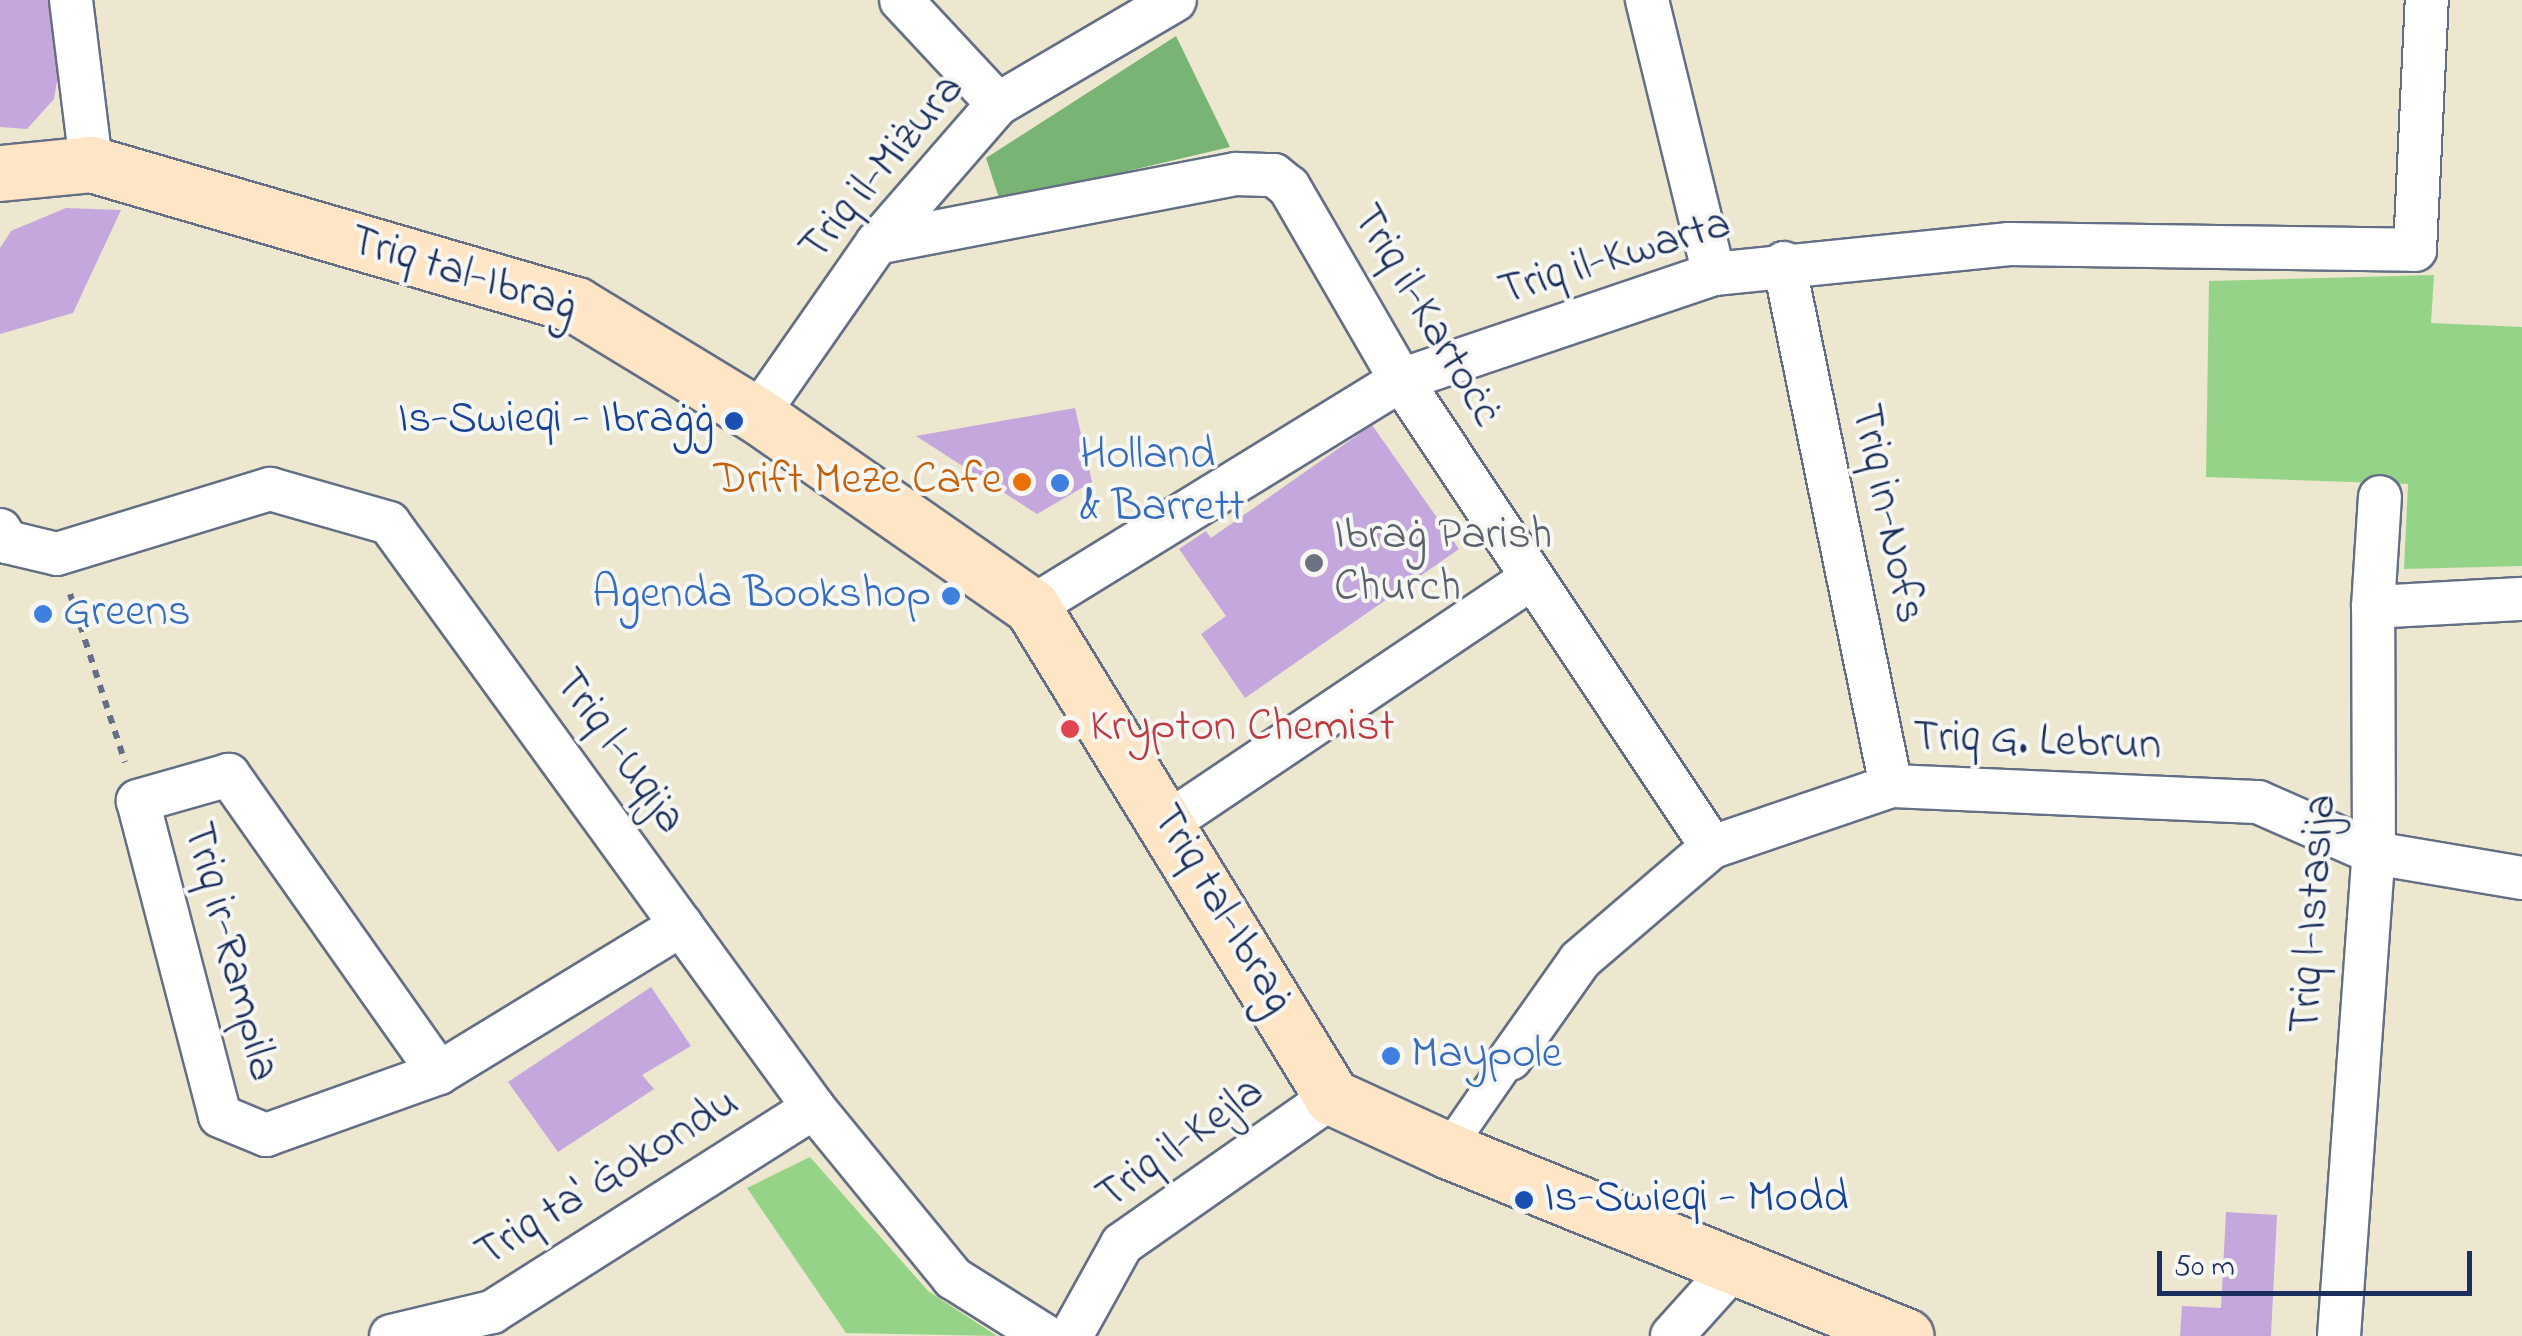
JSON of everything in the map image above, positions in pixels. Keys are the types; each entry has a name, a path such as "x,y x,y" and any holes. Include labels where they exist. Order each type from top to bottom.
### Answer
{"main road":[{"name":"Triq tal-Ibraġ","path":"0,173 92,164 576,305 758,415 1032,607 1170,822 1332,1097"},
{"path":"1332,1097 1447,1150 1906,1336"}],"street":[{"path":"71,0 92,164"},
{"path":"900,0 998,104"},
{"name":"Triq il-Miżura","path":"758,415 877,242 998,104 1175,0"},
{"path":"1647,0 1714,274"},
{"name":"Triq il-Kwarta","path":"1032,607 1401,380 1714,274 1784,263 2008,244 2415,250 2428,0"},
{"name":"Triq il-Kartoċċ","path":"877,242 1236,174 1274,175 1288,187 1401,380 1530,578 1712,847"},
{"name":"Triq in-Nofs","path":"1784,263 1891,786"},
{"name":"Triq l-Uqija","path":"56,554 270,489 389,523 814,1108 953,1278 1045,1336"},
{"name":"Triq l-Istasija","path":"2339,1336 2374,853 2374,607 2380,497"},
{"path":"0,530 7,542 56,554"},
{"path":"1170,822 1530,578"},
{"path":"2374,607 2522,598"},
{"name":"Triq ir-Rampila","path":"439,1073 229,775 138,801 220,1116 266,1135 439,1073 681,925"},
{"name":"Triq G. Lebrun","path":"1447,1150 1580,960 1712,847 1891,786 2258,802 2374,853 2522,878"},
{"name":"Triq il-Kejla","path":"1071,1336 1122,1244 1332,1097"},
{"name":"Triq ta' Ġokondu","path":"391,1336 492,1312 814,1108"},
{"path":"1672,1336 1735,1266"}],"path":[{"path":"56,554 138,801"}],"green space":[{"path":"1176,36 1230,147 1000,201 986,158"},
{"path":"2434,275 2431,323 2522,327 2522,566 2404,569 2408,484 2206,477 2209,281"},
{"path":"810,1157 928,1291 997,1336 846,1333 747,1188"}],"building":[{"path":"0,0 51,0 60,64 54,99 27,129 0,127"},
{"path":"66,208 121,210 73,313 0,334 0,248 11,231"},
{"path":"1075,408 1092,482 1037,514 916,436"},
{"name":"Ibraġ Parish Church","path":"1372,425 1459,549 1245,698 1201,634 1226,616 1179,549 1206,531 1211,538"},
{"path":"651,987 691,1046 642,1075 654,1089 558,1152 508,1082"},
{"path":"2226,1212 2277,1215 2271,1336 2180,1336 2182,1306 2221,1308"}],"place":[{"name":"Is-Swieqi - Ibraġġ","path":"734,421"},
{"name":"Drift Meze Cafe","path":"1022,482"},
{"name":"Holland & Barrett","path":"1060,483"},
{"name":"Ibraġ Parish Church","path":"1314,563"},
{"name":"Agenda Bookshop","path":"951,596"},
{"name":"Greens","path":"43,614"},
{"name":"Krypton Chemist","path":"1070,729"},
{"name":"Maypole","path":"1391,1056"},
{"name":"Is-Swieqi - Modd","path":"1524,1200"}]}
